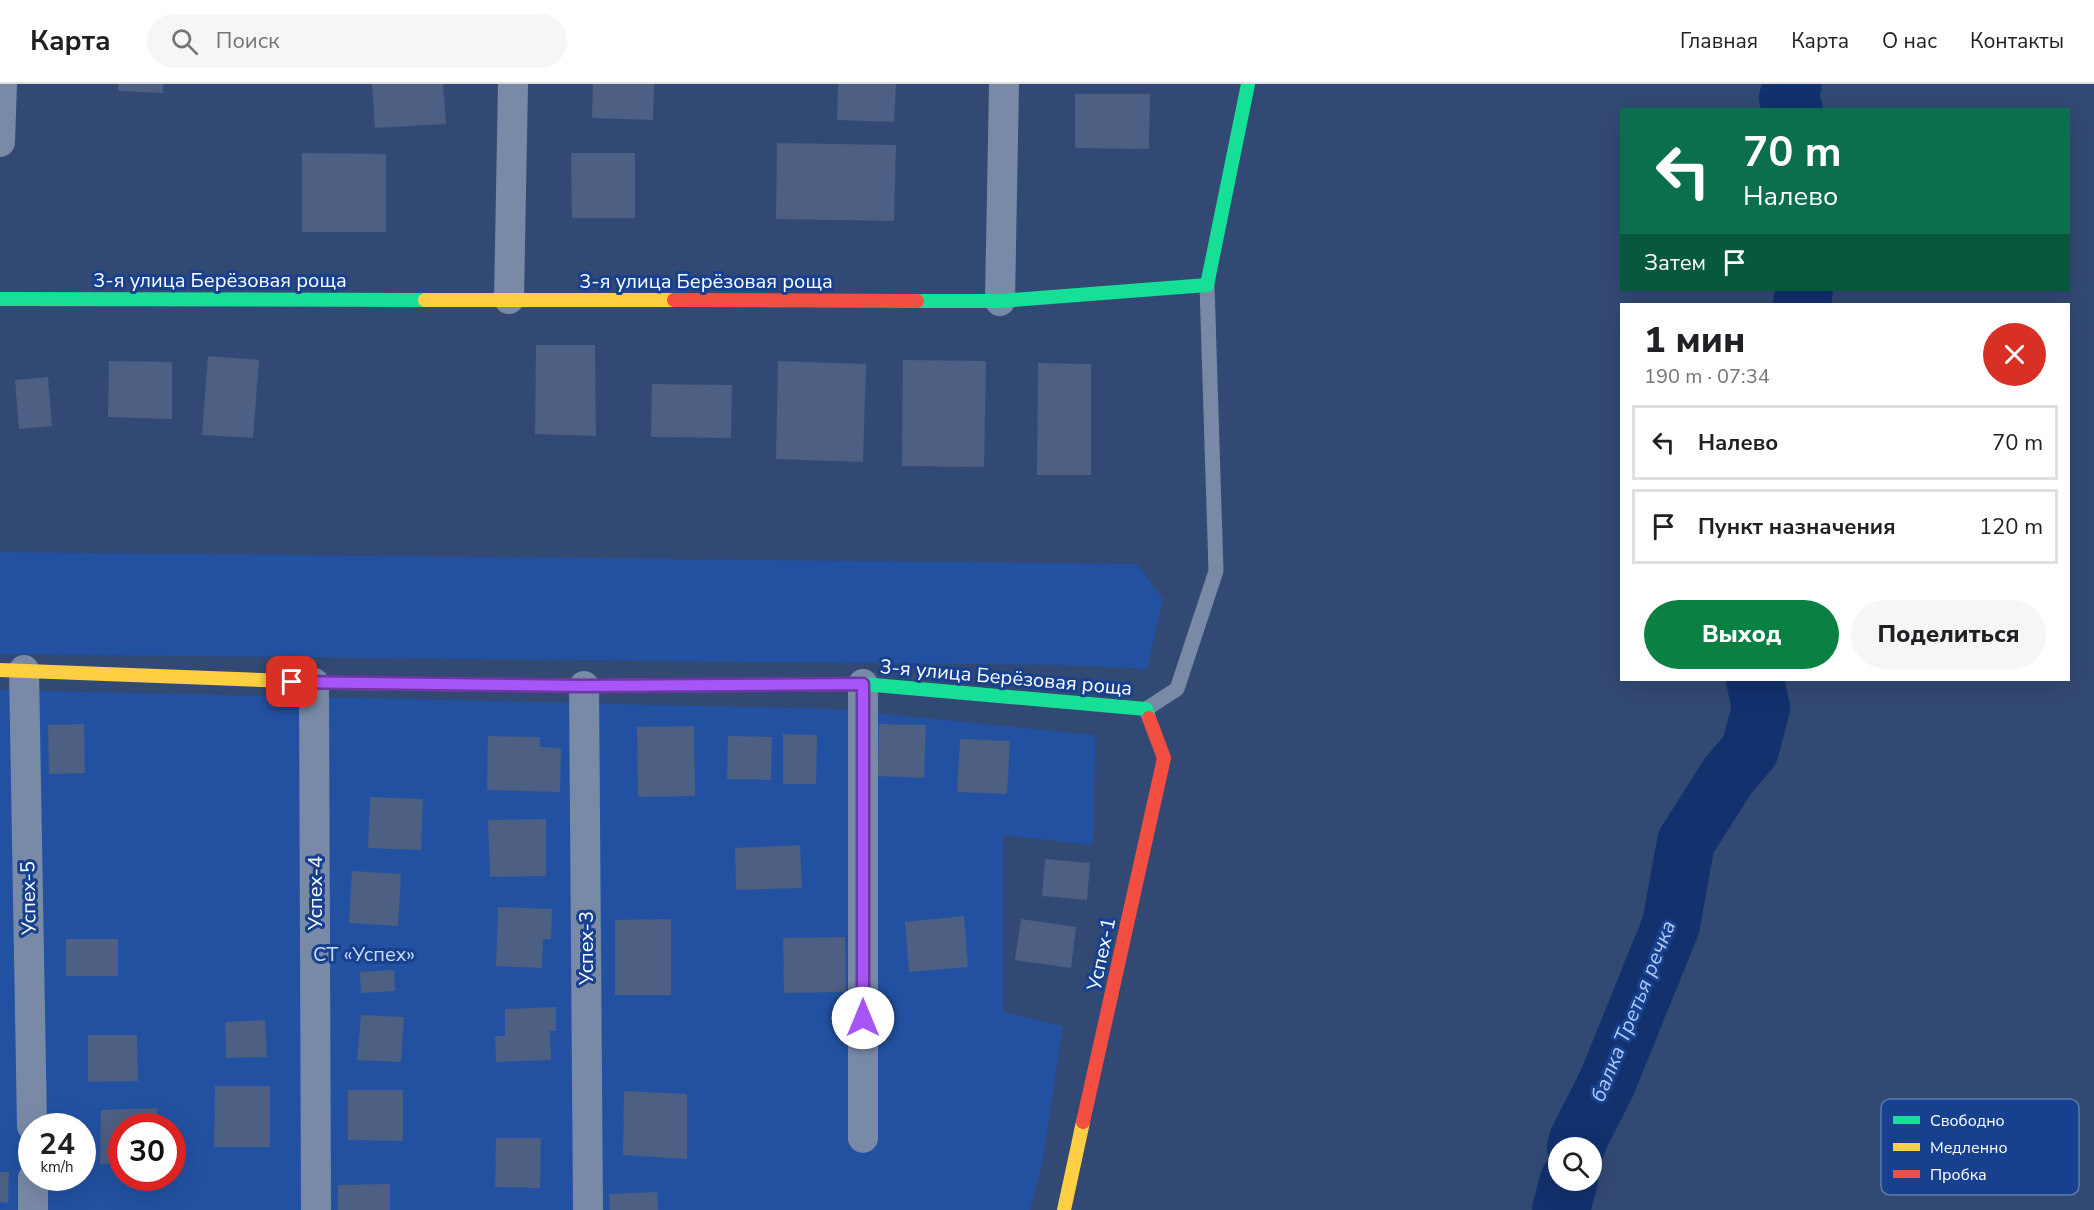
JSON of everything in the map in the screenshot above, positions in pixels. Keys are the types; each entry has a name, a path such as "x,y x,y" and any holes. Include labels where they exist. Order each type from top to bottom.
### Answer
{"street":[{"path":"0,142 2,84"},
{"path":"509,299 513,84"},
{"path":"1000,301 1004,84"},
{"path":"1207,285 1248,84"},
{"name":"3-я улица Берёзовая роща","path":"0,299 1000,301 1207,285"},
{"name":"3-я улица Берёзовая роща","path":"12,670 314,683 584,686 863,684 1146,709"},
{"name":"Успех-5","path":"12,670 31,1113"},
{"name":"Успех-4","path":"314,683 316,1210"},
{"path":"863,684 864,1138"},
{"name":"Успех-3","path":"584,686 588,1210"},
{"name":"Успех-1","path":"1064,1210 1164,758 1146,709"},
{"path":"33,1191 33,1210"}],"lane":[{"path":"1146,709 1177,689 1216,571 1207,285"}],"green space":[{"path":"0,552 1137,564 1163,599 1147,669 1065,665 0,654"},
{"name":"СТ «Успех»","path":"0,690 834,709 1095,735 1093,845 1003,835 1003,1012 1063,1026 1042,1165 1030,1210 0,1210"}],"building":[{"path":"118,84 163,84 163,93 118,91"},
{"path":"372,84 443,84 446,124 375,128"},
{"path":"593,84 654,84 653,120 592,118"},
{"path":"838,84 896,84 894,122 837,120"},
{"path":"1075,94 1150,94 1149,149 1075,148"},
{"path":"777,143 896,145 894,221 776,219"},
{"path":"302,153 386,154 386,232 302,232"},
{"path":"571,153 635,153 635,218 572,218"},
{"path":"536,345 595,345 596,436 535,434"},
{"path":"208,356 259,360 253,438 202,435"},
{"path":"903,360 986,361 984,467 902,466"},
{"path":"109,361 172,362 172,419 108,417"},
{"path":"778,361 866,364 863,462 776,459"},
{"path":"1038,363 1091,364 1091,475 1037,475"},
{"path":"48,377 52,426 19,429 15,380"},
{"path":"652,384 732,385 731,438 651,437"},
{"path":"84,724 85,773 49,774 48,725"},
{"path":"879,724 926,725 924,778 878,776"},
{"path":"694,726 695,796 638,797 637,727"},
{"path":"783,734 817,735 816,784 783,784"},
{"path":"488,736 540,737 540,747 561,748 560,792 487,790"},
{"path":"728,736 772,737 771,780 727,779"},
{"path":"960,739 1010,741 1007,794 957,792"},
{"path":"370,797 423,799 421,850 368,848"},
{"path":"546,819 546,876 490,877 488,820"},
{"path":"800,845 802,888 736,890 735,848"},
{"path":"1045,859 1090,863 1087,900 1042,896"},
{"path":"352,871 401,874 398,926 349,923"},
{"path":"498,907 552,909 551,939 543,939 542,968 496,966"},
{"path":"964,916 968,967 909,972 905,922"},
{"path":"671,919 671,995 615,995 615,920"},
{"path":"1021,919 1076,927 1071,968 1015,960"},
{"path":"845,937 846,992 784,993 783,938"},
{"path":"66,939 118,939 118,976 66,976"},
{"path":"394,970 395,991 361,993 360,972"},
{"path":"556,1007 556,1031 550,1031 551,1060 496,1062 495,1036 505,1036 505,1009"},
{"path":"361,1015 404,1017 401,1062 357,1060"},
{"path":"265,1020 267,1057 226,1058 225,1022"},
{"path":"88,1035 137,1035 138,1081 88,1082"},
{"path":"215,1086 270,1086 270,1147 214,1147"},
{"path":"348,1090 403,1090 403,1141 348,1140"},
{"path":"624,1091 687,1094 687,1159 623,1155"},
{"path":"157,1108 157,1113 108,1113 108,1164 100,1164 101,1110"},
{"path":"496,1138 541,1138 540,1188 495,1187"},
{"path":"0,1172 9,1172 8,1203 0,1202"},
{"path":"390,1184 390,1210 338,1210 338,1185"},
{"path":"657,1192 658,1210 610,1210 609,1194"}],"waterway":[{"name":"балка Третья речка","path":"1793,84 1788,98 1793,108"},
{"name":"балка Третья речка","path":"1802,303 1804,291"},
{"name":"балка Третья речка","path":"1580,1137 1607,1083 1671,925 1686,842 1728,776 1750,750 1761,708 1755,681"},
{"name":"балка Третья речка","path":"1561,1210 1566,1191"}],"traffic: fast":[{"path":"917,301 1000,301 1207,285 1248,84"},
{"path":"0,299 425,300"},
{"path":"593,686 863,684 1146,709 1149,718"}],"traffic: slow":[{"path":"425,300 674,300"},
{"path":"0,670 341,683"},
{"path":"1064,1210 1083,1122"}],"traffic: jam":[{"path":"674,300 917,301"},
{"path":"341,683 593,686"},
{"path":"1083,1122 1164,758 1149,718"}],"route":[{"path":"292,682 584,686 863,684 863,1018"}]}
